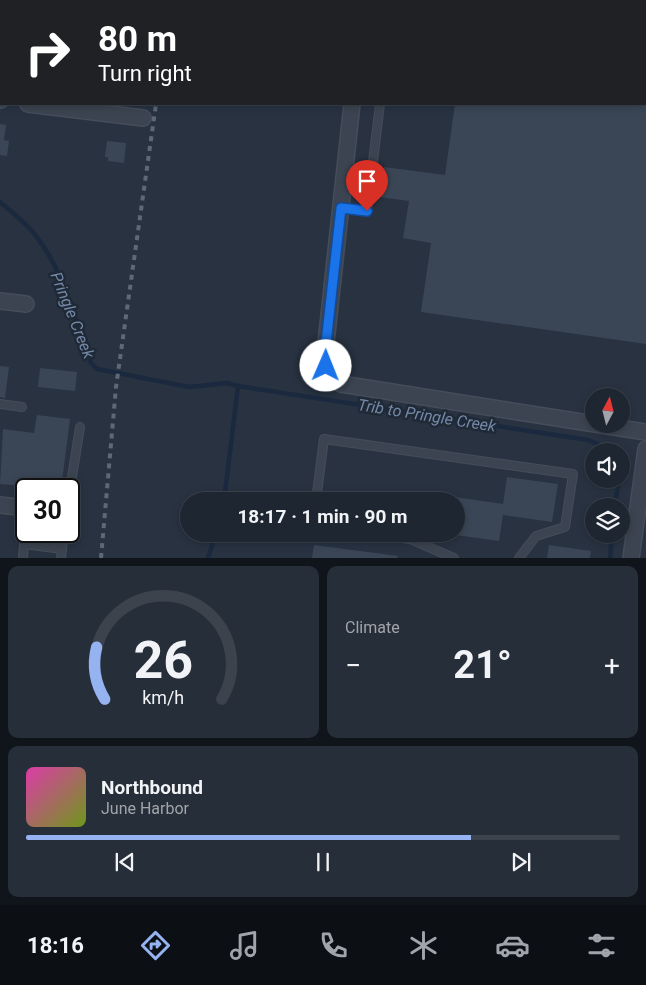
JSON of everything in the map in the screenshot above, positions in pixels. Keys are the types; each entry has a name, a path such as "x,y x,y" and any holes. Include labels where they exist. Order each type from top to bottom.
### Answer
{"street":[{"path":"36,105 144,118"},
{"path":"352,105 325,352 326,366 330,376 341,384 646,432"},
{"path":"0,301 26,304"},
{"path":"631,558 646,449"},
{"path":"0,505 15,507"}],"lane":[{"path":"341,208 367,211 380,105"},
{"path":"0,404 22,407"},
{"path":"72,478 80,427"},
{"path":"317,492 324,439 573,474 565,527 536,536 519,558"},
{"path":"417,542 454,558"},
{"path":"23,558 24,544 62,553"}],"building":[{"path":"455,105 646,105 646,344 421,312 431,243 403,238 409,201 380,197 384,167 445,175"},
{"path":"0,124 6,125 4,140 9,141 7,156 0,155"},
{"path":"107,141 126,143 124,163 108,161 108,157 105,157"},
{"path":"0,366 9,367 5,398 0,397"},
{"path":"40,368 77,372 75,391 38,387"},
{"path":"37,415 70,419 62,478 15,478 15,485 0,484 3,429 34,433"},
{"path":"507,477 558,484 552,522 503,515 499,541 465,536 465,498 503,504"},
{"path":"314,545 398,556 397,558 312,558"},
{"path":"549,545 591,551 590,558 547,558"}],"waterway":[{"name":"Pringle Creek","path":"0,202 20,219 42,244 60,276 91,363 97,369 189,387 227,383 238,386 225,492"},
{"name":"Trib to Pringle Creek","path":"238,386 588,440 595,443"},
{"name":"Trib to Pringle Creek","path":"616,498 618,488"},
{"name":"Pringle Creek","path":"208,558 213,542"},
{"name":"Trib to Pringle Creek","path":"610,558 611,543"}],"railway":[{"path":"101,558 116,387 156,105"}],"route":[{"path":"326,366 325,352 341,208 367,211"}]}
